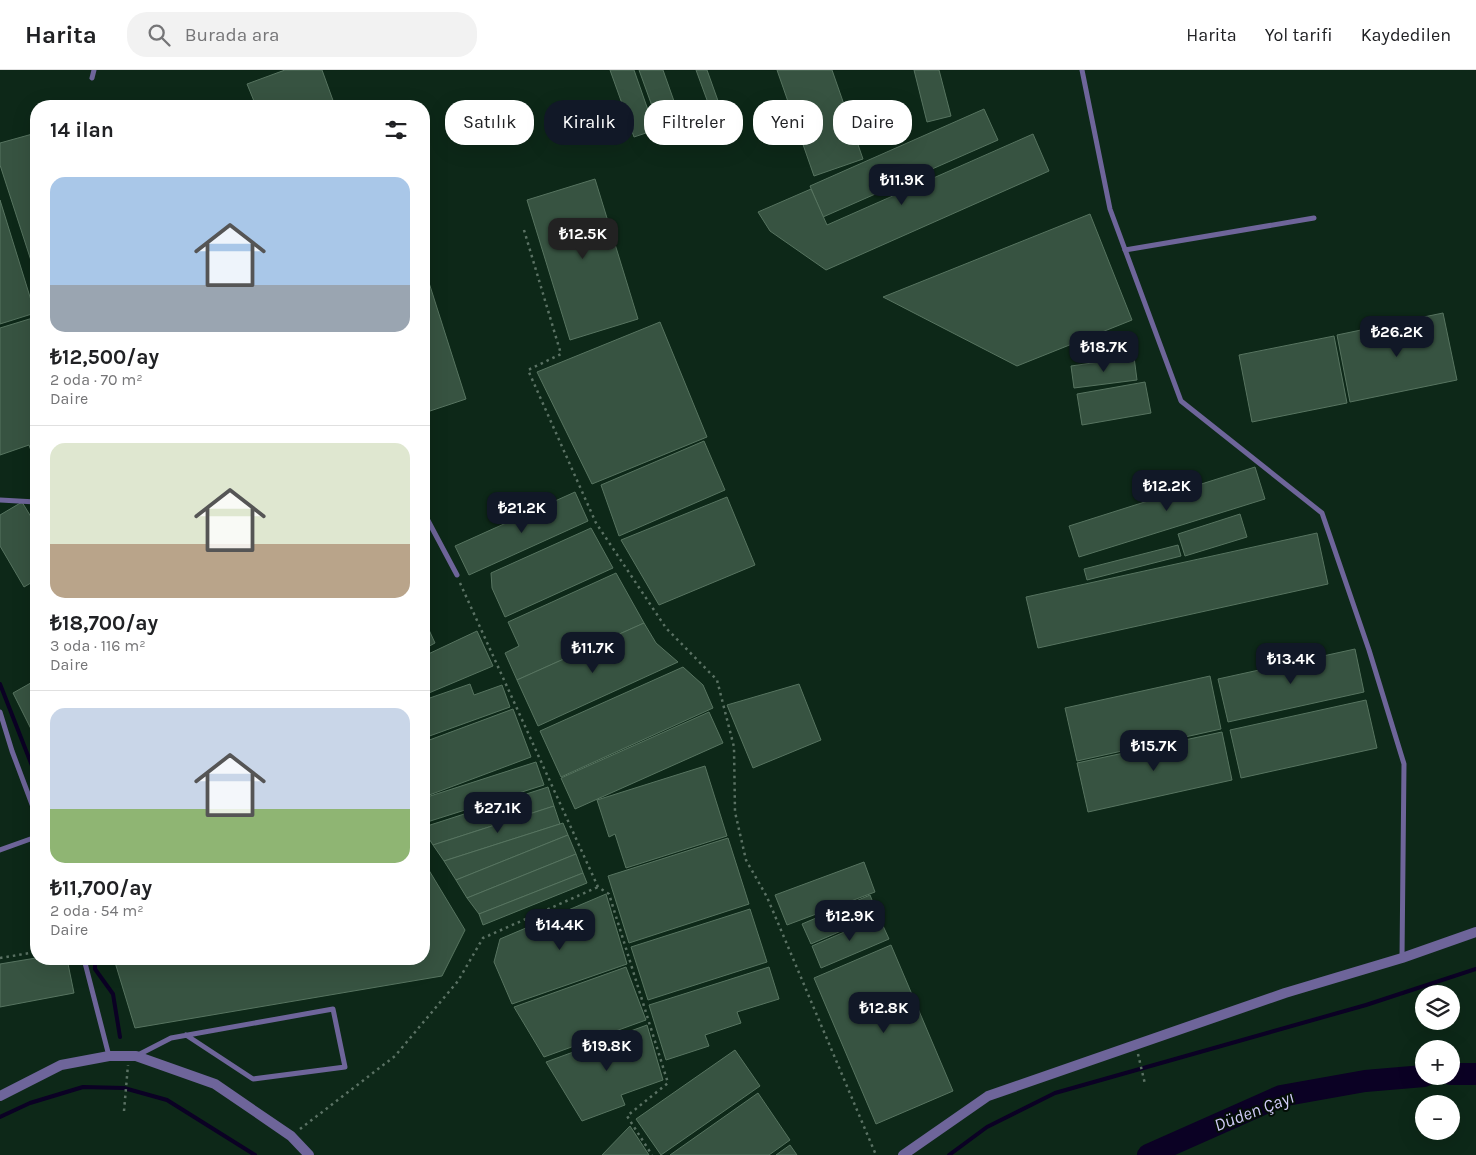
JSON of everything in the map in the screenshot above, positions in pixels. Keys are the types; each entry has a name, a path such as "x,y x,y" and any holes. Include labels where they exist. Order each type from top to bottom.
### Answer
{"street":[{"path":"903,1155 988,1096 1285,993 1402,958 1476,932"},
{"path":"0,1096 61,1065 109,1056 136,1056 216,1084 290,1136 309,1155"}],"lane":[{"path":"92,78 94,70"},
{"path":"1082,70 1110,209 1180,401 1322,514 1404,764 1402,958"},
{"path":"1125,250 1314,218"},
{"path":"0,500 30,502"},
{"path":"430,524 457,575"},
{"path":"0,712 30,799"},
{"path":"0,850 30,839"},
{"path":"86,965 109,1056"},
{"path":"136,1056 171,1038 186,1035 334,1009 345,1067 253,1079 186,1035"}],"path":[{"path":"524,230 561,354 528,370 596,523 666,628 717,680 734,747 735,812 746,860 766,897 876,1155"},
{"path":"457,575 598,887 609,894 668,1083 627,1116 652,1155"},
{"path":"290,1136 394,1056 458,981 483,938 598,887"},
{"path":"0,958 30,953"},
{"path":"1139,1060 1145,1084"},
{"path":"124,1111 128,1072"}],"building":[{"path":"285,70 322,70 333,100 254,100 247,84"},
{"path":"610,70 634,70 644,100 644,134 634,137 634,100 621,100"},
{"path":"639,70 663,70 674,100 650,100"},
{"path":"696,70 707,70 718,100 707,100"},
{"path":"777,70 832,70 842,100 833,100 833,145 858,145 863,159 814,176 803,145 823,145 823,100 787,100"},
{"path":"914,70 939,70 951,116 927,122"},
{"path":"984,109 998,140 823,217 810,186 903,145 912,145 912,141"},
{"path":"1033,134 1049,171 826,270 770,231 758,212 811,189 827,225"},
{"path":"30,135 30,258 0,165 0,143"},
{"path":"595,179 638,319 570,340 527,200"},
{"path":"0,200 30,297 30,315 0,324"},
{"path":"1090,214 1132,320 1017,366 883,297"},
{"path":"430,286 466,399 430,411"},
{"path":"1443,313 1457,380 1350,402 1337,335"},
{"path":"30,319 30,448 29,445 0,455 0,328"},
{"path":"660,322 707,437 592,484 537,372"},
{"path":"1334,336 1347,403 1252,422 1239,355"},
{"path":"1134,357 1137,380 1074,388 1071,366"},
{"path":"1145,382 1151,413 1082,425 1077,394"},
{"path":"704,441 725,490 619,536 601,485"},
{"path":"1255,467 1265,499 1079,557 1069,526"},
{"path":"575,492 588,521 469,575 455,546"},
{"path":"727,497 755,565 659,605 621,540"},
{"path":"22,502 30,515 30,584 24,587 0,546 0,515"},
{"path":"1240,514 1247,537 1185,556 1178,534"},
{"path":"591,528 613,568 505,617 492,588 491,573"},
{"path":"1317,533 1328,584 1038,648 1026,597"},
{"path":"1178,545 1181,556 1087,580 1084,569"},
{"path":"616,573 644,623 517,680 505,653 519,646 508,622"},
{"path":"644,623 656,643 678,662 538,726 517,680"},
{"path":"477,631 493,666 430,692 430,653"},
{"path":"430,632 435,643 430,646"},
{"path":"1355,649 1364,692 1228,722 1218,679"},
{"path":"683,667 703,685 713,708 561,777 540,731"},
{"path":"1210,676 1221,729 1077,761 1065,708"},
{"path":"30,683 30,727 13,693"},
{"path":"470,684 474,695 502,685 510,707 430,736 430,698"},
{"path":"799,684 821,740 753,768 727,705"},
{"path":"1366,700 1377,748 1241,778 1230,730"},
{"path":"513,709 531,757 430,795 430,740"},
{"path":"709,712 723,743 575,809 561,778"},
{"path":"1222,732 1232,780 1088,812 1077,763"},
{"path":"536,762 544,785 430,821 430,796"},
{"path":"705,766 727,836 626,868 615,834 609,837 597,800"},
{"path":"548,787 554,806 433,845 430,840 430,825"},
{"path":"554,806 560,824 444,861 433,845"},
{"path":"563,823 568,835 456,880 444,861"},
{"path":"568,835 576,854 467,898 456,880"},
{"path":"728,838 749,904 629,943 608,876"},
{"path":"576,854 583,873 479,914 467,898"},
{"path":"864,862 875,892 787,925 775,895"},
{"path":"430,872 465,930 442,976 135,1028 116,965 430,965"},
{"path":"583,873 587,883 483,925 479,914"},
{"path":"606,894 627,964 512,1004 494,962 500,939"},
{"path":"870,895 878,915 811,944 802,924"},
{"path":"750,909 767,962 648,1000 631,947"},
{"path":"879,917 889,939 821,968 812,946"},
{"path":"891,945 953,1091 876,1124 814,978"},
{"path":"30,959 30,965 68,965 74,993 0,1007 0,964"},
{"path":"626,967 646,1020 544,1057 514,1007"},
{"path":"769,967 779,999 737,1012 741,1023 705,1035 709,1046 666,1060 649,1005"},
{"path":"647,1025 663,1080 621,1095 625,1105 582,1121 546,1062"},
{"path":"735,1050 760,1086 661,1155 636,1119"},
{"path":"758,1093 790,1140 769,1155 670,1155"},
{"path":"630,1126 649,1155 602,1155"},
{"path":"790,1145 797,1155 776,1155"}],"waterway":[{"path":"0,684 30,761"},
{"path":"95,965 95,969 113,994 120,1037"},
{"path":"949,1155 987,1127 1055,1093 1366,1005 1476,969"},
{"name":"Düden Çayı","path":"1460,1074 1476,1074"},
{"name":"Düden Çayı","path":"1148,1155 1281,1096 1365,1081 1415,1077"},
{"path":"0,1117 30,1103 83,1087 124,1088 167,1100 255,1155"}]}
